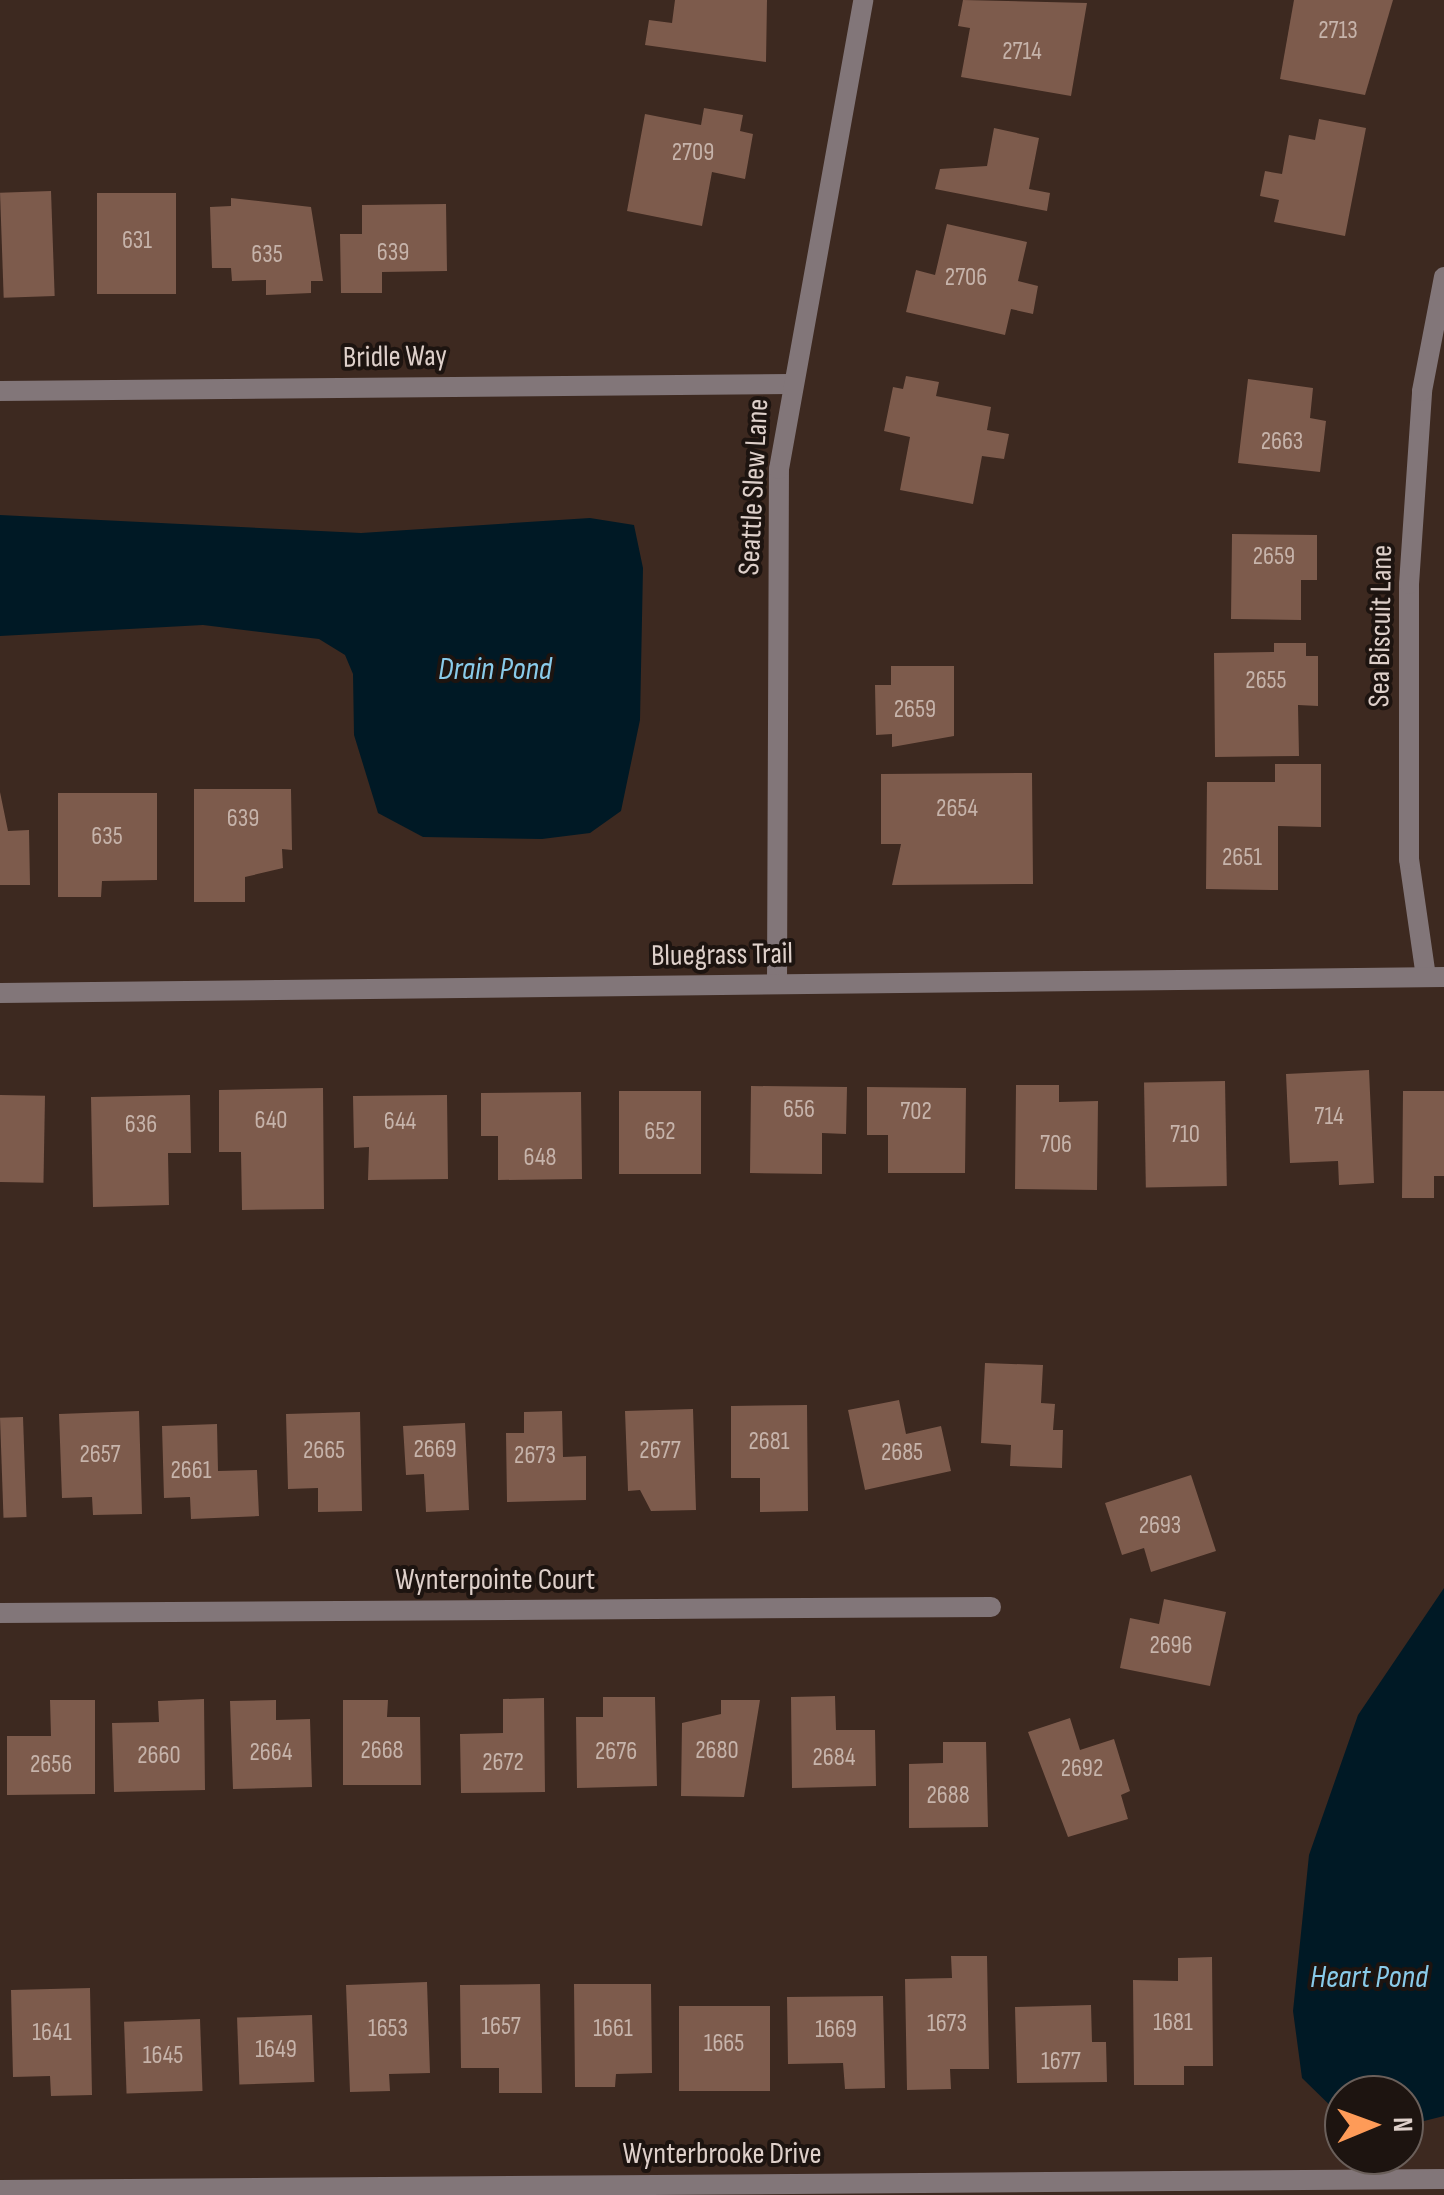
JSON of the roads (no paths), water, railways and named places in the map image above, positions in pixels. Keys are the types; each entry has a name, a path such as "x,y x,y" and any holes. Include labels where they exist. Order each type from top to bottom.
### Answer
{"street":[{"name":"Seattle Slew Lane","path":"777,984 779,468 790,384 863,0"},
{"name":"Sea Biscuit Lane","path":"1435,977 1409,859 1409,584 1422,391 1444,277"},
{"name":"Bridle Way","path":"0,391 790,384"},
{"name":"Bluegrass Trail","path":"0,993 1435,977"},
{"name":"Wynterpointe Court","path":"0,1613 991,1608"},
{"name":"Wynterbrooke Drive","path":"0,2190 1444,2179"}],"water":[{"name":"Drain Pond","path":"0,515 361,533 590,518 634,525 643,568 640,720 621,811 590,833 542,839 423,837 378,813 354,735 353,674 345,655 319,639 203,625 0,636"},
{"name":"Heart Pond","path":"1444,1588 1444,2116 1424,2121 1424,2075 1324,2075 1324,2099 1302,2078 1293,2011 1309,1855 1358,1715"}]}
